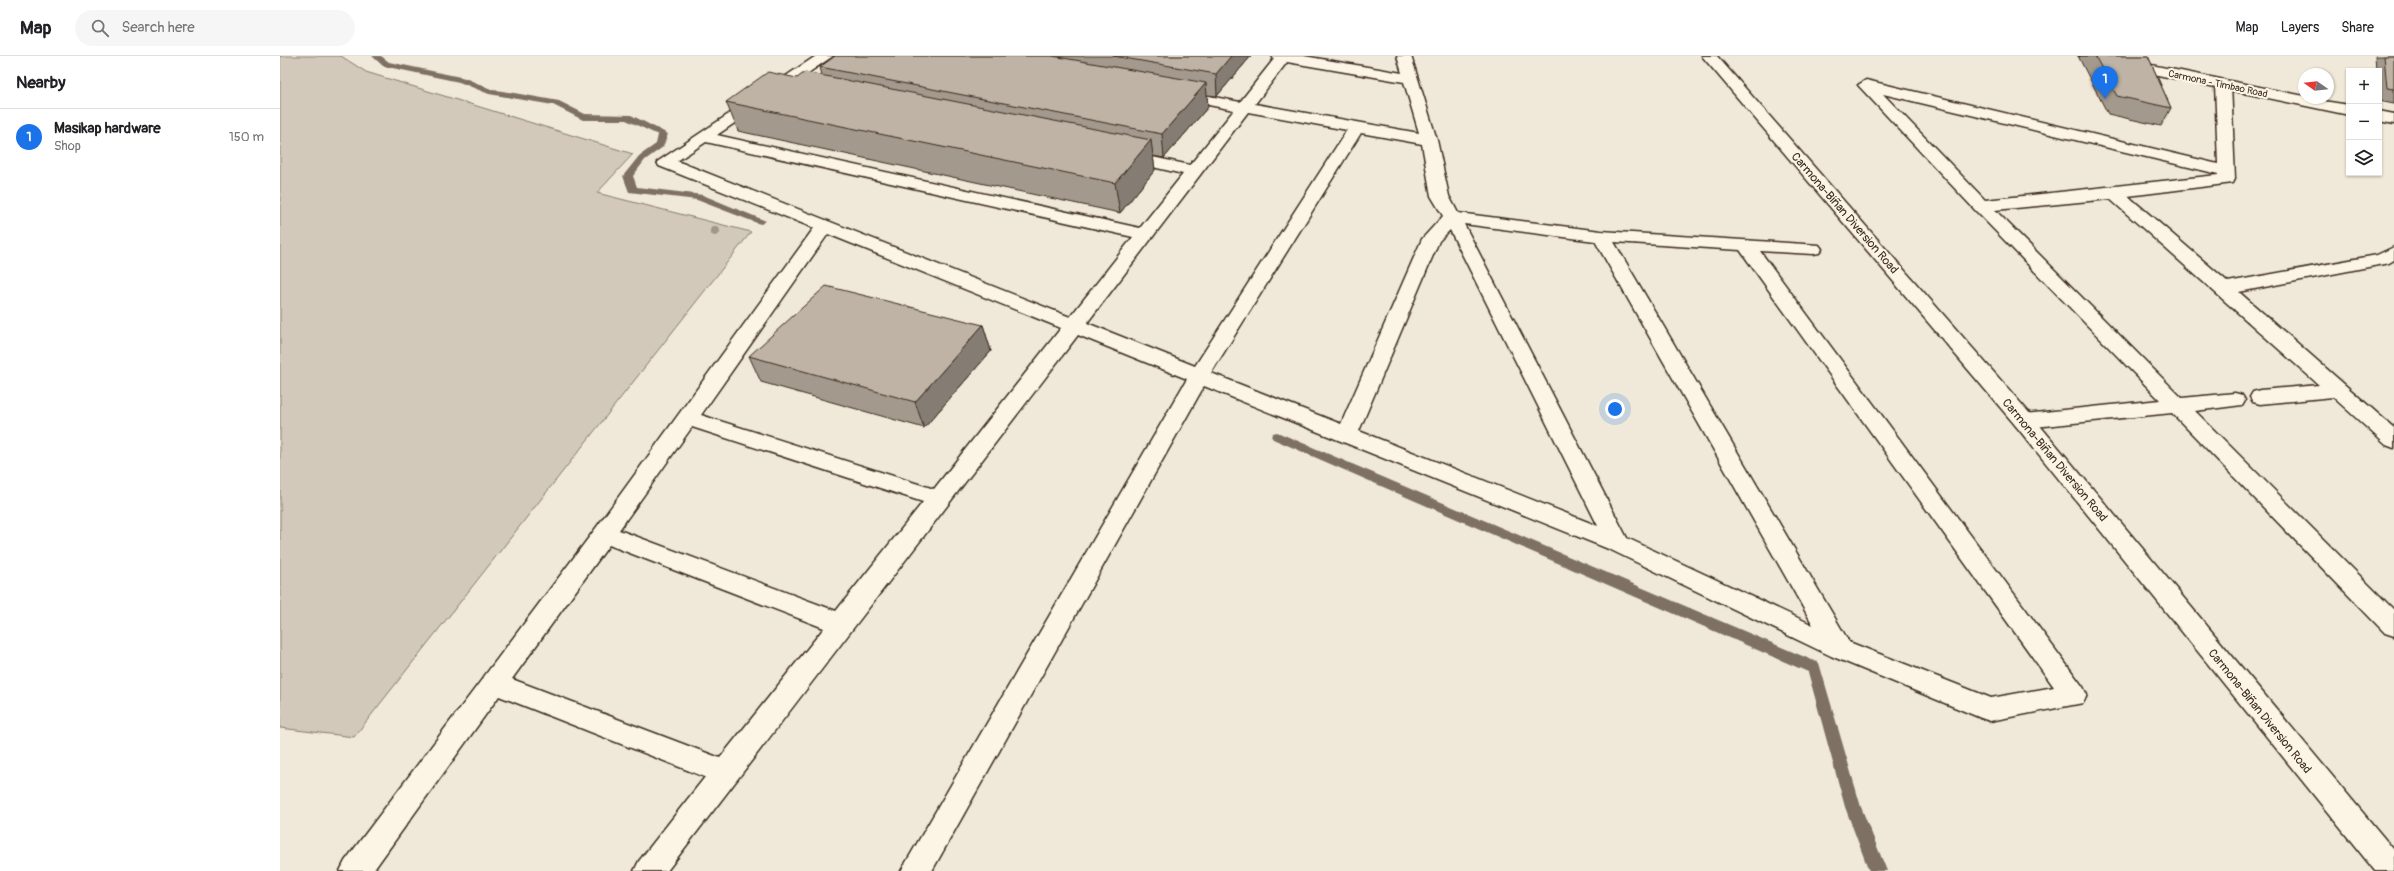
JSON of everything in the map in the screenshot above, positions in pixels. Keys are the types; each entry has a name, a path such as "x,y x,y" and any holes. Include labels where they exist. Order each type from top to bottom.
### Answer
{"street":[{"path":"826,56 665,162 1619,544 1840,649 1990,710 2074,694 1746,244"},
{"path":"649,871 1245,107 1282,56 1411,79"},
{"path":"1404,56 1429,140 1440,196 1619,544"},
{"name":"Carmona-Biñan Diversion Road","path":"1709,56 2024,421 2393,871"},
{"name":"Carmona - Timbao Road","path":"2086,56 2346,109"},
{"path":"2226,171 1866,84 1980,206 2394,626"},
{"path":"1980,206 2114,193 2226,179 2223,84"},
{"path":"779,87 802,92"},
{"path":"1167,93 1429,140"},
{"path":"2382,117 2394,119"},
{"path":"916,871 1199,376 1357,127"},
{"path":"702,137 1145,234"},
{"path":"1110,154 1195,170"},
{"path":"2114,193 2394,440"},
{"path":"1452,217 1601,236 1813,249"},
{"path":"1347,435 1431,239 1452,217"},
{"path":"355,871 604,534 825,226"},
{"path":"1601,236 1840,649"},
{"path":"2224,290 2390,259"},
{"path":"2260,397 2337,390"},
{"path":"2024,421 2235,400"},
{"path":"688,418 939,499"},
{"path":"604,534 842,624"},
{"path":"494,683 726,773"}],"shaded area":[{"path":"280,56 341,56 366,72 633,154 597,193 751,232 354,737 280,728"}],"building":[{"path":"835,56 1052,56 1206,83 1162,134 820,67"},
{"path":"1113,56 1231,56 1216,74"},
{"path":"2095,56 2148,56 2171,108 2117,96"},
{"path":"2384,56 2394,56 2394,89 2387,88"},
{"path":"768,72 797,78 805,72 1151,140 1115,183 726,102"},
{"path":"826,286 983,325 915,402 749,356"}],"waterway":[{"path":"376,56 386,64 462,80 489,91 556,103 583,117 628,117 663,134 660,145 642,158 628,176 633,190 699,197 761,221"},
{"path":"1277,436 1814,668 1853,807 1878,871"}],"place":[{"name":"Masikap hardware","path":"2105,99"}]}
